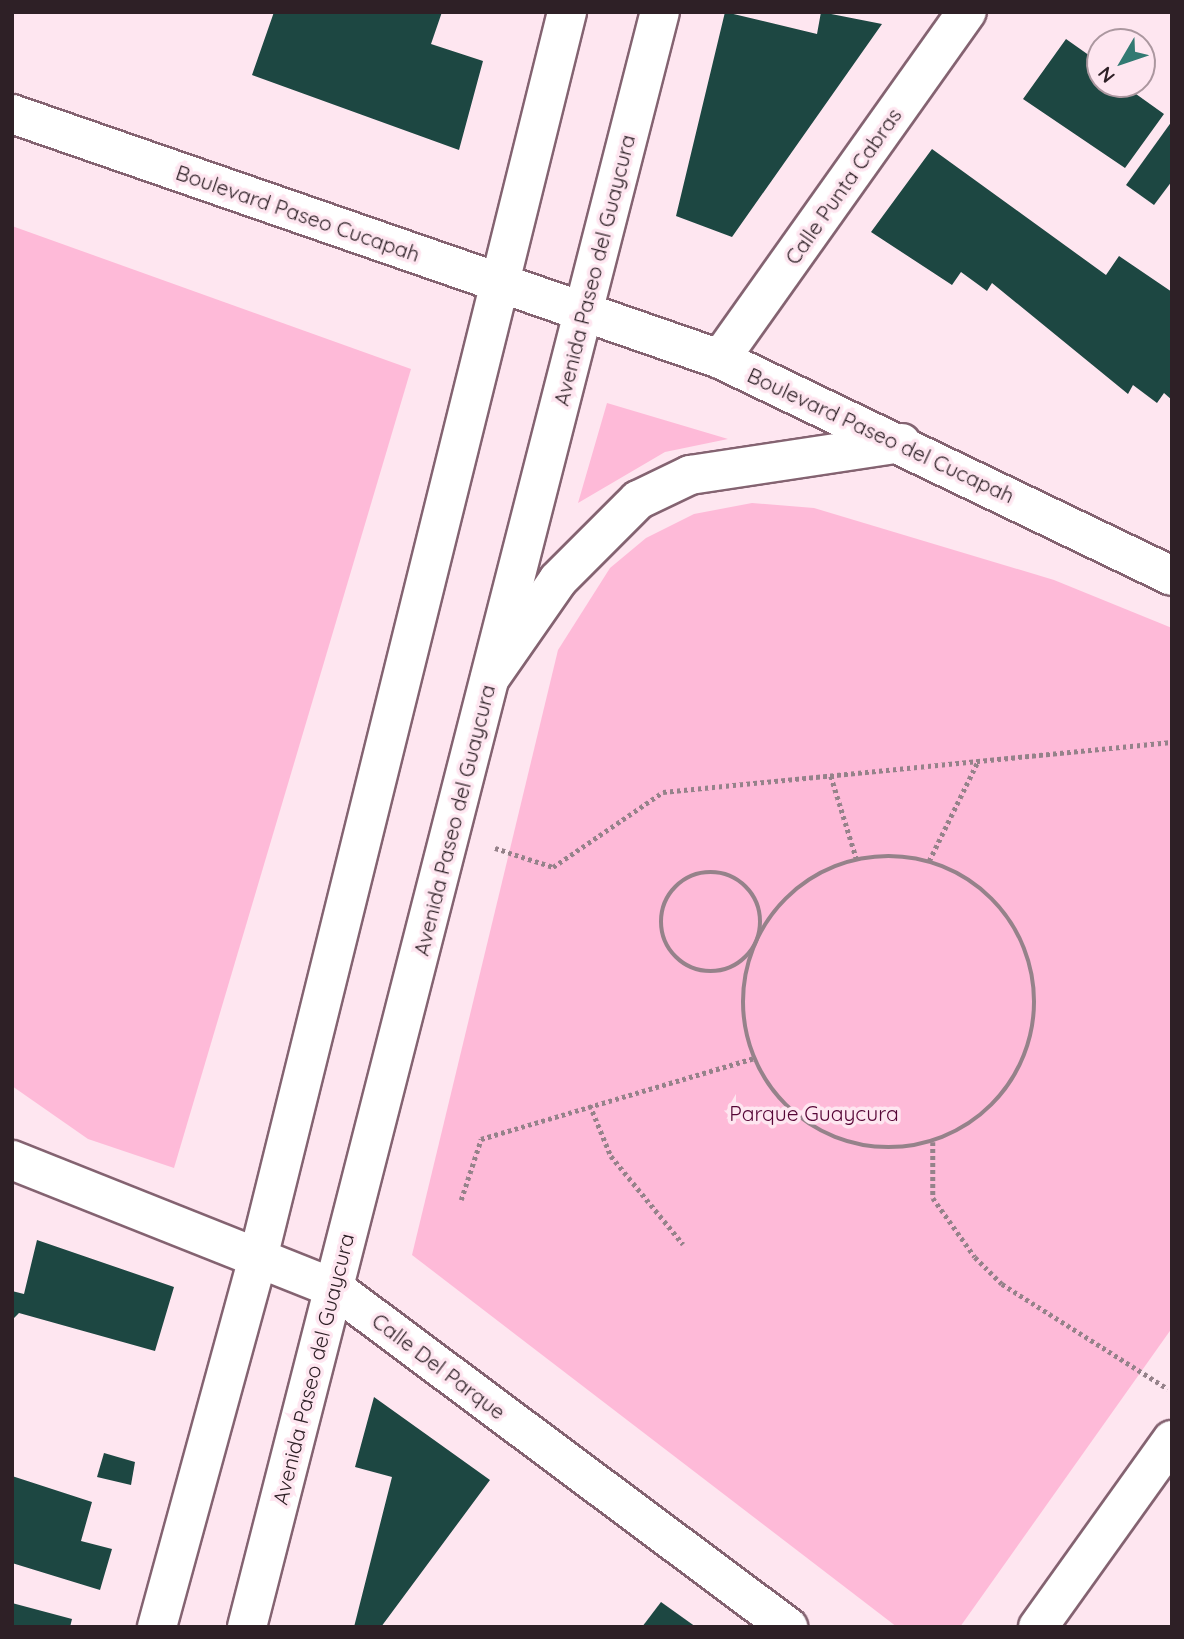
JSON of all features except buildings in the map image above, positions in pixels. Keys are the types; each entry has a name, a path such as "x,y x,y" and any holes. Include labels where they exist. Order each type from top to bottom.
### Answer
{"main road":[{"path":"157,1627 258,1258 567,12"},
{"name":"Avenida Paseo del Guaycura","path":"247,1627 660,12"},
{"name":"Calle Punta Cabras","path":"720,359 967,12"},
{"name":"Boulevard Paseo Cucapah","path":"12,114 583,311"},
{"name":"Boulevard Paseo del Cucapah","path":"583,311 720,359 902,443 1172,576"},
{"path":"490,678 566,570 638,500 690,475 902,443"},
{"name":"Calle Del Parque","path":"12,1160 334,1288 788,1627"},
{"path":"1038,1627 1172,1440"}],"path":[{"path":"450,833 553,867 663,792 1172,742"},
{"path":"929,861 978,761"},
{"path":"831,776 857,860"},
{"path":"929,861 880,855 829,866 787,894 760,935 741,962 711,972 695,969 670,950 664,904 686,878 719,872 753,895 760,935 743,984 745,1035 766,1082 801,1119 842,1140 887,1148 933,1142 974,1122 1006,1090 1028,1048 1036,1003 1028,957 1008,916 976,883 929,861"},
{"path":"461,1200 481,1139 755,1058"},
{"path":"590,1105 611,1156 683,1244"},
{"path":"933,1142 933,1198 975,1257 1002,1284 1172,1391"}],"green space":[{"path":"12,226 411,369 174,1168 88,1139 12,1086"},
{"path":"607,403 728,439 665,452 578,503"},
{"name":"Parque Guaycura","path":"752,503 814,508 1054,580 1172,628 1172,1328 960,1627 897,1627 412,1255 558,650 610,568 646,538 694,514"}]}
